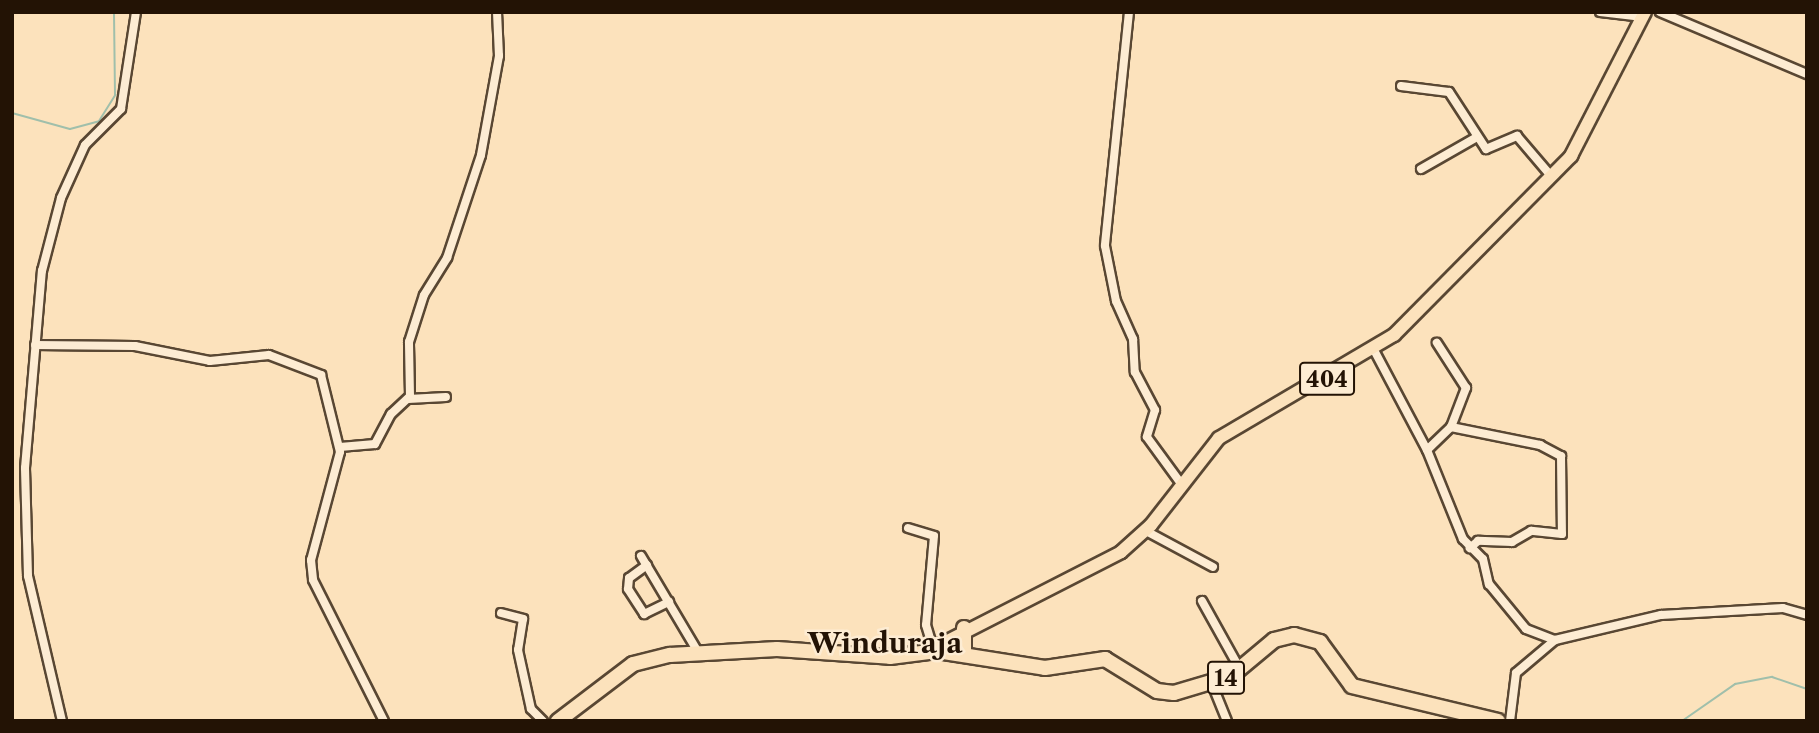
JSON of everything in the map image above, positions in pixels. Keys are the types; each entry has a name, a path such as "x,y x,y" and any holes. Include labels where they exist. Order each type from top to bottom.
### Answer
{"highway":[{"path":"964,628 964,654"},
{"name":"14","path":"558,721 633,664 698,652 777,649 890,657 929,649 1045,668 1112,659 1165,692 1212,684 1241,671 1275,640 1302,635 1326,648 1352,686 1498,721"}],"main road":[{"name":"404","path":"929,649 964,628 1078,575 1146,531 1219,438 1374,350 1552,177 1594,121 1644,15"}],"street":[{"path":"62,721 28,576 24,468 42,271 58,209 85,145 121,109 136,12"},
{"path":"408,399 410,342 424,295 447,258 481,155 498,64 497,12"},
{"path":"1129,12 1105,246 1115,296 1133,339 1135,372 1155,410 1147,436 1182,485"},
{"path":"1600,12 1644,15"},
{"path":"1660,12 1807,74"},
{"path":"1401,86 1452,94 1477,137 1490,150 1517,136 1552,177"},
{"path":"1421,169 1477,137"},
{"path":"1427,450 1451,427 1466,386 1437,344"},
{"path":"35,345 135,346 209,361 269,355 307,366 327,382 340,447 311,570 384,721"},
{"path":"1374,350 1427,450 1470,548 1483,559 1490,586 1526,629 1555,640"},
{"path":"340,447 376,444 391,414 408,399 446,397"},
{"path":"1451,427 1540,445 1561,456 1562,534 1531,531 1515,541 1478,541 1470,548"},
{"path":"908,528 934,536 926,625 929,649"},
{"path":"1146,531 1213,567"},
{"path":"641,556 698,652"},
{"path":"647,565 627,580 628,589 644,614 669,602"},
{"path":"1202,601 1241,671"},
{"path":"1510,721 1516,673 1555,640 1661,615 1776,608 1807,615"},
{"path":"501,613 523,619 518,650 531,709 543,721"},
{"path":"1212,684 1227,721"}],"waterway":[{"path":"12,113 70,129 99,121 115,95 114,12"},
{"path":"1682,721 1735,684 1772,677 1807,689"}],"district":[{"name":"Winduraja","path":"885,643"}]}
